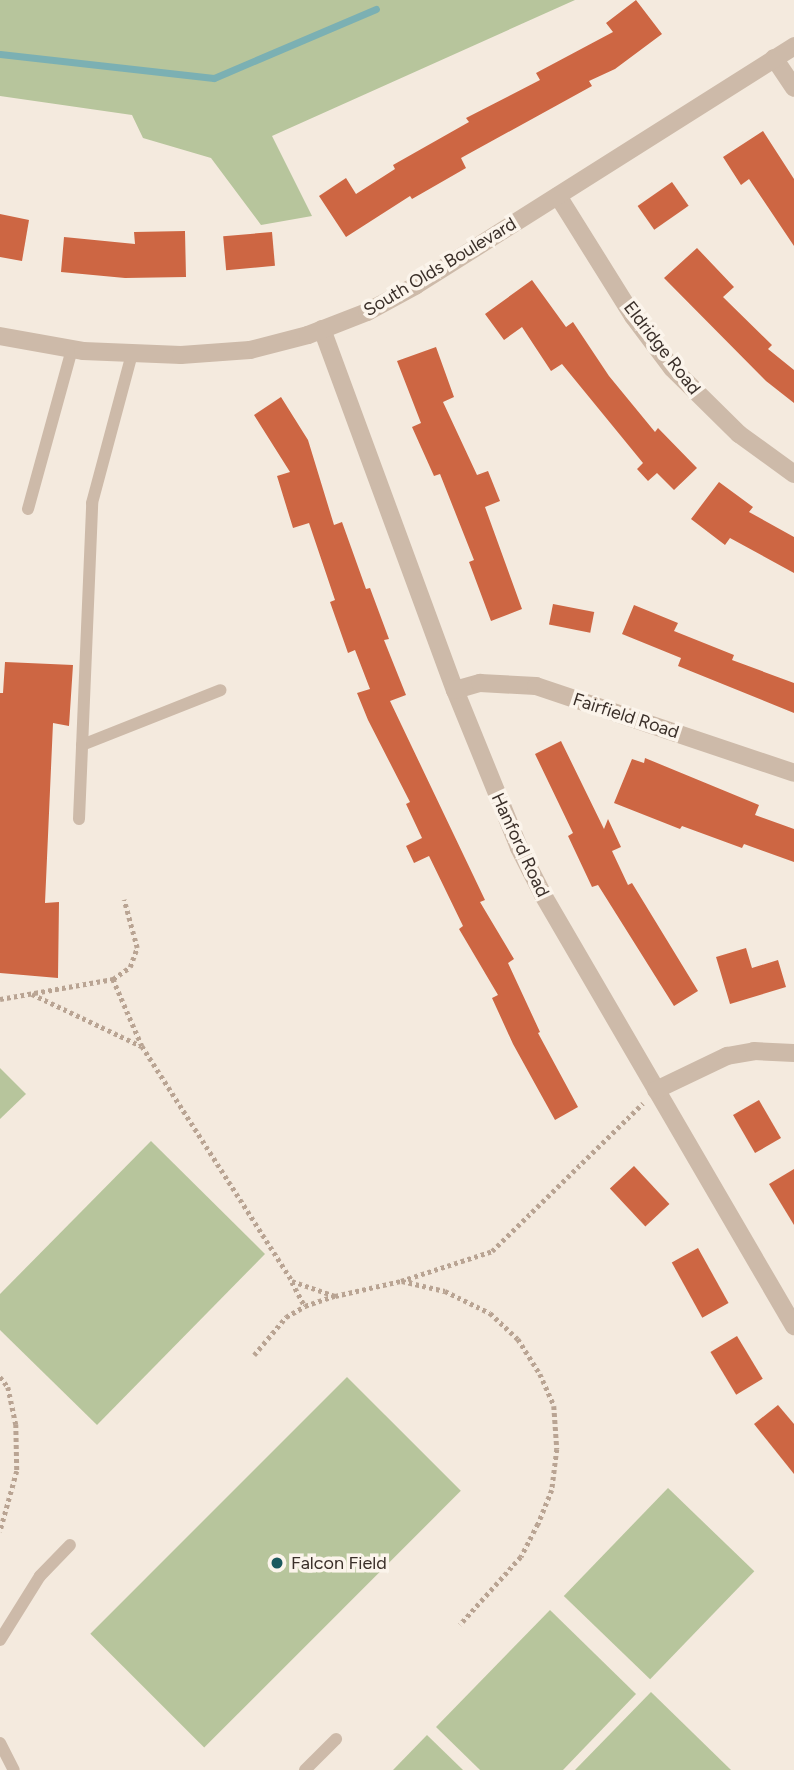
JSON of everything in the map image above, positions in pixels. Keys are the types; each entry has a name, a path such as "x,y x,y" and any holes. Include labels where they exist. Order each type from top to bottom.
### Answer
{"street":[{"name":"South Olds Boulevard","path":"0,336 72,349 181,355 250,350 322,330 367,312 415,286 794,46"},
{"path":"774,58 794,88"},
{"name":"Eldridge Road","path":"558,195 633,316 673,368 739,434 794,474"},
{"name":"Hanford Road","path":"322,330 456,690 519,848 794,1326"},
{"name":"Fairfield Road","path":"456,690 481,683 536,686 794,773"},
{"path":"656,1090 727,1056 754,1051 794,1053"}],"lane":[{"path":"28,509 72,349"},
{"path":"79,819 89,742 92,503 132,354"},
{"path":"89,742 221,690"},
{"path":"0,1640 40,1576 70,1545"},
{"path":"305,1770 336,1739"},
{"path":"0,1743 7,1763"}],"path":[{"path":"0,999 113,979 130,967 137,948 124,900"},
{"path":"113,979 142,1046 292,1281 305,1306"},
{"path":"31,993 142,1046"},
{"path":"254,1355 286,1317 305,1306 335,1296 401,1281 492,1251 656,1090"},
{"path":"292,1281 335,1296"},
{"path":"401,1281 446,1291 490,1313 518,1339 540,1374 554,1406 557,1449 552,1490 538,1524 521,1557 460,1625"},
{"path":"0,1377 8,1387 16,1424 17,1471 0,1532"}],"green space":[{"path":"0,0 575,0 272,136 312,216 261,225 211,158 143,138 132,115 0,96"},
{"path":"0,1068 26,1094 0,1119"},
{"path":"151,1141 265,1254 97,1425 0,1330 0,1294"},
{"name":"Falcon Field","path":"347,1377 461,1491 204,1748 90,1634"},
{"path":"668,1488 754,1571 650,1679 564,1596"},
{"path":"550,1610 636,1694 563,1770 480,1770 436,1727"},
{"path":"651,1692 731,1770 575,1770"},
{"path":"427,1735 463,1770 393,1770"}],"building":[{"path":"636,0 662,34 615,69 589,81 592,86 461,158 466,168 412,199 410,196 346,237 319,196 346,178 356,194 395,169 393,165 469,122 466,118 540,80 536,73 613,32 606,23"},
{"path":"763,131 794,179 794,246 749,179 741,185 723,157"},
{"path":"672,182 689,206 654,230 638,206"},
{"path":"0,214 29,220 22,261 0,257"},
{"path":"185,231 186,277 125,278 61,272 64,237 135,244 134,232"},
{"path":"272,232 275,266 226,270 223,236"},
{"path":"697,248 734,287 723,297 772,345 768,349 794,370 794,403 766,381 664,278"},
{"path":"532,280 566,327 573,322 609,376 655,432 658,428 697,468 674,490 657,473 648,481 637,469 643,463 562,364 551,371 522,327 504,340 485,314"},
{"path":"436,347 454,397 443,402 477,475 488,471 500,501 485,507 522,609 491,621 469,562 474,560 440,474 434,476 412,427 421,423 397,361"},
{"path":"281,397 308,440 334,525 342,522 366,589 370,588 389,639 384,640 406,695 390,701 485,900 480,902 514,959 508,963 540,1032 538,1033 578,1107 555,1120 513,1044 492,998 498,995 459,929 463,926 429,856 414,863 406,846 422,838 406,804 410,802 357,693 370,689 355,650 348,653 330,602 335,600 309,523 293,528 277,476 290,472 254,415"},
{"path":"719,482 753,507 749,512 794,537 794,573 730,538 725,545 691,519"},
{"path":"553,604 594,612 590,633 549,625"},
{"path":"634,605 678,623 674,631 734,655 732,660 794,683 794,713 678,666 681,658 622,634"},
{"path":"5,662 73,665 69,726 53,723 45,903 59,902 58,978 0,973 0,693 3,693"},
{"path":"561,741 604,829 608,819 621,847 612,851 628,885 632,883 698,991 674,1006 598,885 592,887 568,836 573,833 535,754"},
{"path":"645,758 759,805 755,815 794,829 794,862 744,844 742,848 682,826 680,829 614,803 632,759 644,763"},
{"path":"746,948 752,968 778,960 786,987 730,1004 716,957"},
{"path":"759,1100 781,1138 755,1153 733,1115"},
{"path":"634,1166 669,1204 645,1227 610,1189"},
{"path":"794,1169 794,1225 769,1184"},
{"path":"698,1248 729,1303 702,1318 672,1263"},
{"path":"737,1336 763,1379 736,1395 710,1352"},
{"path":"778,1405 794,1424 794,1474 754,1424"}],"waterway":[{"path":"0,54 214,78 376,9"}],"place":[{"name":"Falcon Field","path":"277,1563"}]}
